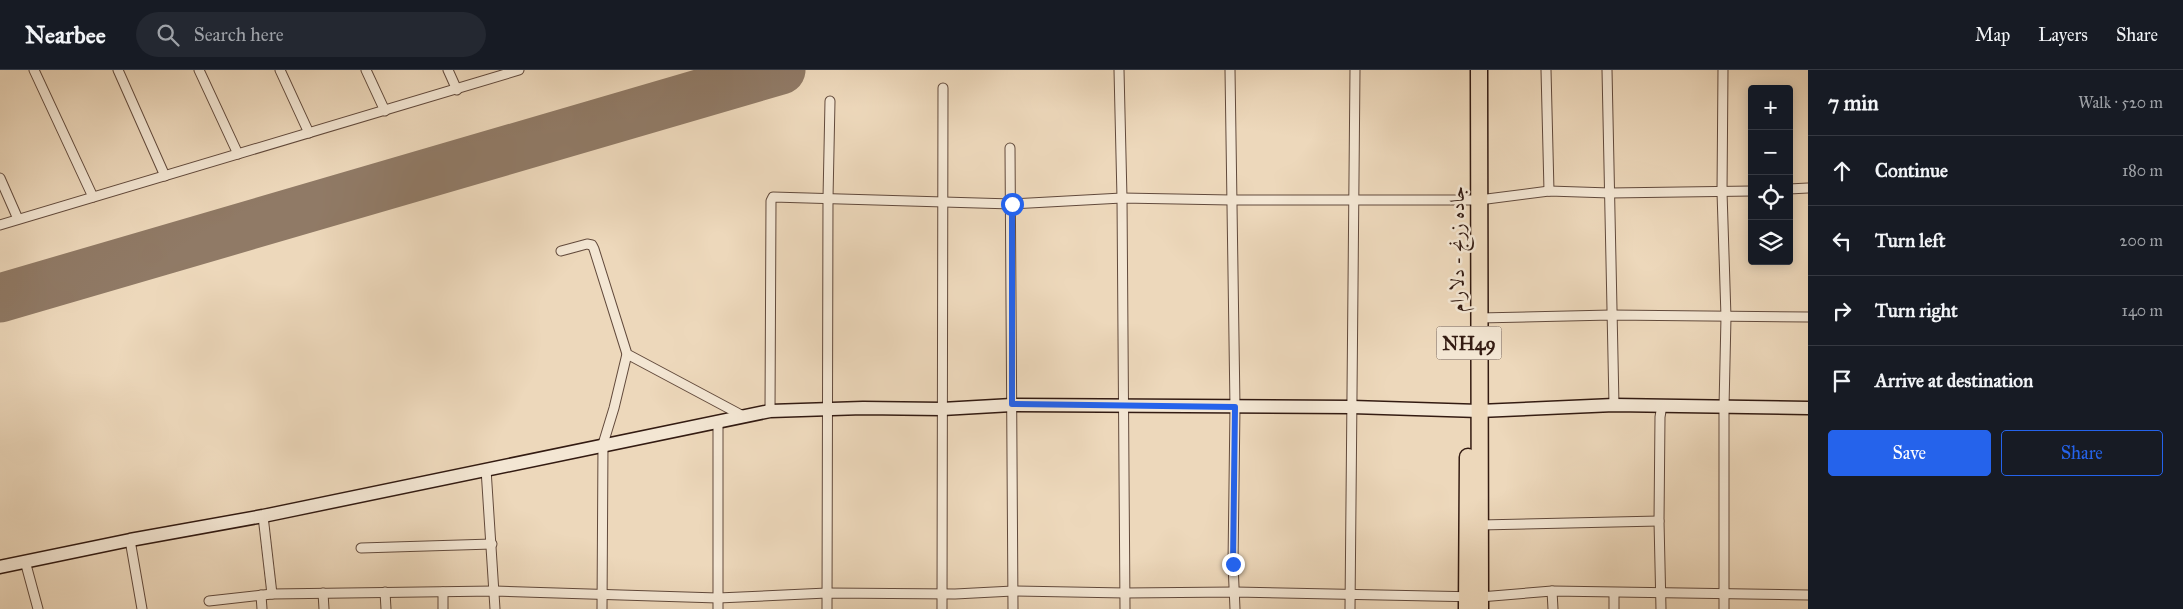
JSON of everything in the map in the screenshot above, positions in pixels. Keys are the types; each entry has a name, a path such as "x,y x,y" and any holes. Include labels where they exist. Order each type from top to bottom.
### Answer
{"highway":[{"name":"جاده زرنج - دلارام","path":"1470,70 1478,318 1474,411 1480,525 1474,603"},
{"name":"جاده زرنج - دلارام","path":"1474,603 1474,200 1479,70"}],"street":[{"path":"34,70 93,197"},
{"path":"118,70 165,176"},
{"path":"199,70 238,154"},
{"path":"280,70 309,133"},
{"path":"366,70 385,111"},
{"path":"448,70 457,90"},
{"path":"0,224 457,90 519,70"},
{"path":"1118,70 1122,198 1125,609"},
{"path":"1230,70 1235,407 1233,564 1235,609"},
{"path":"1350,609 1355,70"},
{"path":"1546,70 1549,191"},
{"path":"1607,70 1614,405"},
{"path":"1723,70 1722,192 1726,318 1724,609"},
{"path":"942,609 943,88"},
{"path":"827,609 830,101"},
{"path":"1010,148 1012,204 1013,609"},
{"path":"0,178 18,219"},
{"path":"1793,189 1808,188"},
{"path":"770,411 771,199 773,198 1012,204 1122,198 1474,200 1549,191 1748,191"},
{"path":"561,251 587,244 592,245 626,354 614,408 603,444 602,609"},
{"path":"1478,318 1611,315 1726,318 1808,317"},
{"path":"626,354 745,417"},
{"path":"0,567 130,540 263,516 603,444 770,411 942,408 1012,404 1123,407 1352,407 1474,411 1614,405 1808,408"},
{"path":"1661,609 1659,521 1660,417 1662,405"},
{"path":"718,422 718,609"},
{"path":"486,469 496,609"},
{"path":"263,516 272,594"},
{"path":"1480,525 1659,521"},
{"path":"130,540 142,609"},
{"path":"361,548 492,544"},
{"path":"26,561 38,609"},
{"path":"209,601 272,594 385,592 495,592 718,598 827,593 942,594 1012,591 1235,592 1474,603 1552,591 1808,595"},
{"path":"1552,591 1552,609"},
{"path":"385,592 386,609"},
{"path":"443,592 443,609"},
{"path":"323,593 324,609"},
{"path":"1614,593 1614,609"},
{"path":"261,595 262,609"}],"runway":[{"path":"0,298 781,70"}],"route":[{"path":"1012,204 1012,404 1123,407 1235,407 1233,564"}]}
